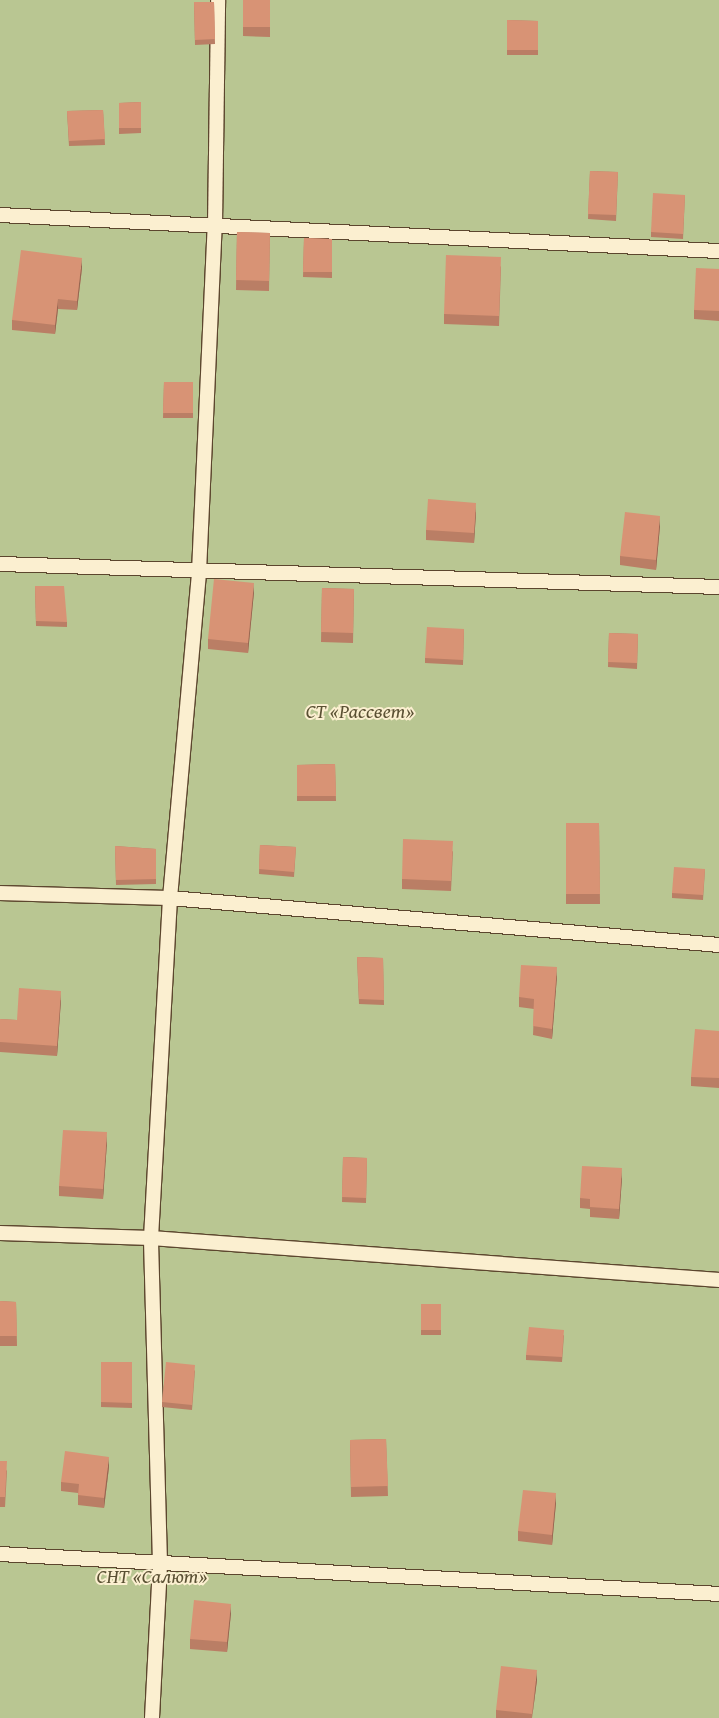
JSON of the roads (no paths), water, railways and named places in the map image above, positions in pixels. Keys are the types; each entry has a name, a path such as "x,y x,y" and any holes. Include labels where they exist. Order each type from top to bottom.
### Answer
{"lane":[{"path":"152,1718 160,1563 151,1238 170,898 199,572 215,225 218,0"},
{"path":"0,215 719,251"},
{"path":"0,564 199,572 719,587"},
{"path":"0,893 170,898 719,945"},
{"path":"0,1234 151,1238 719,1280"},
{"path":"0,1554 719,1594"}],"park label":[{"name":"СТ «Рассвет»","path":"360,710"},
{"name":"СНТ «Салют»","path":"152,1575"}]}
